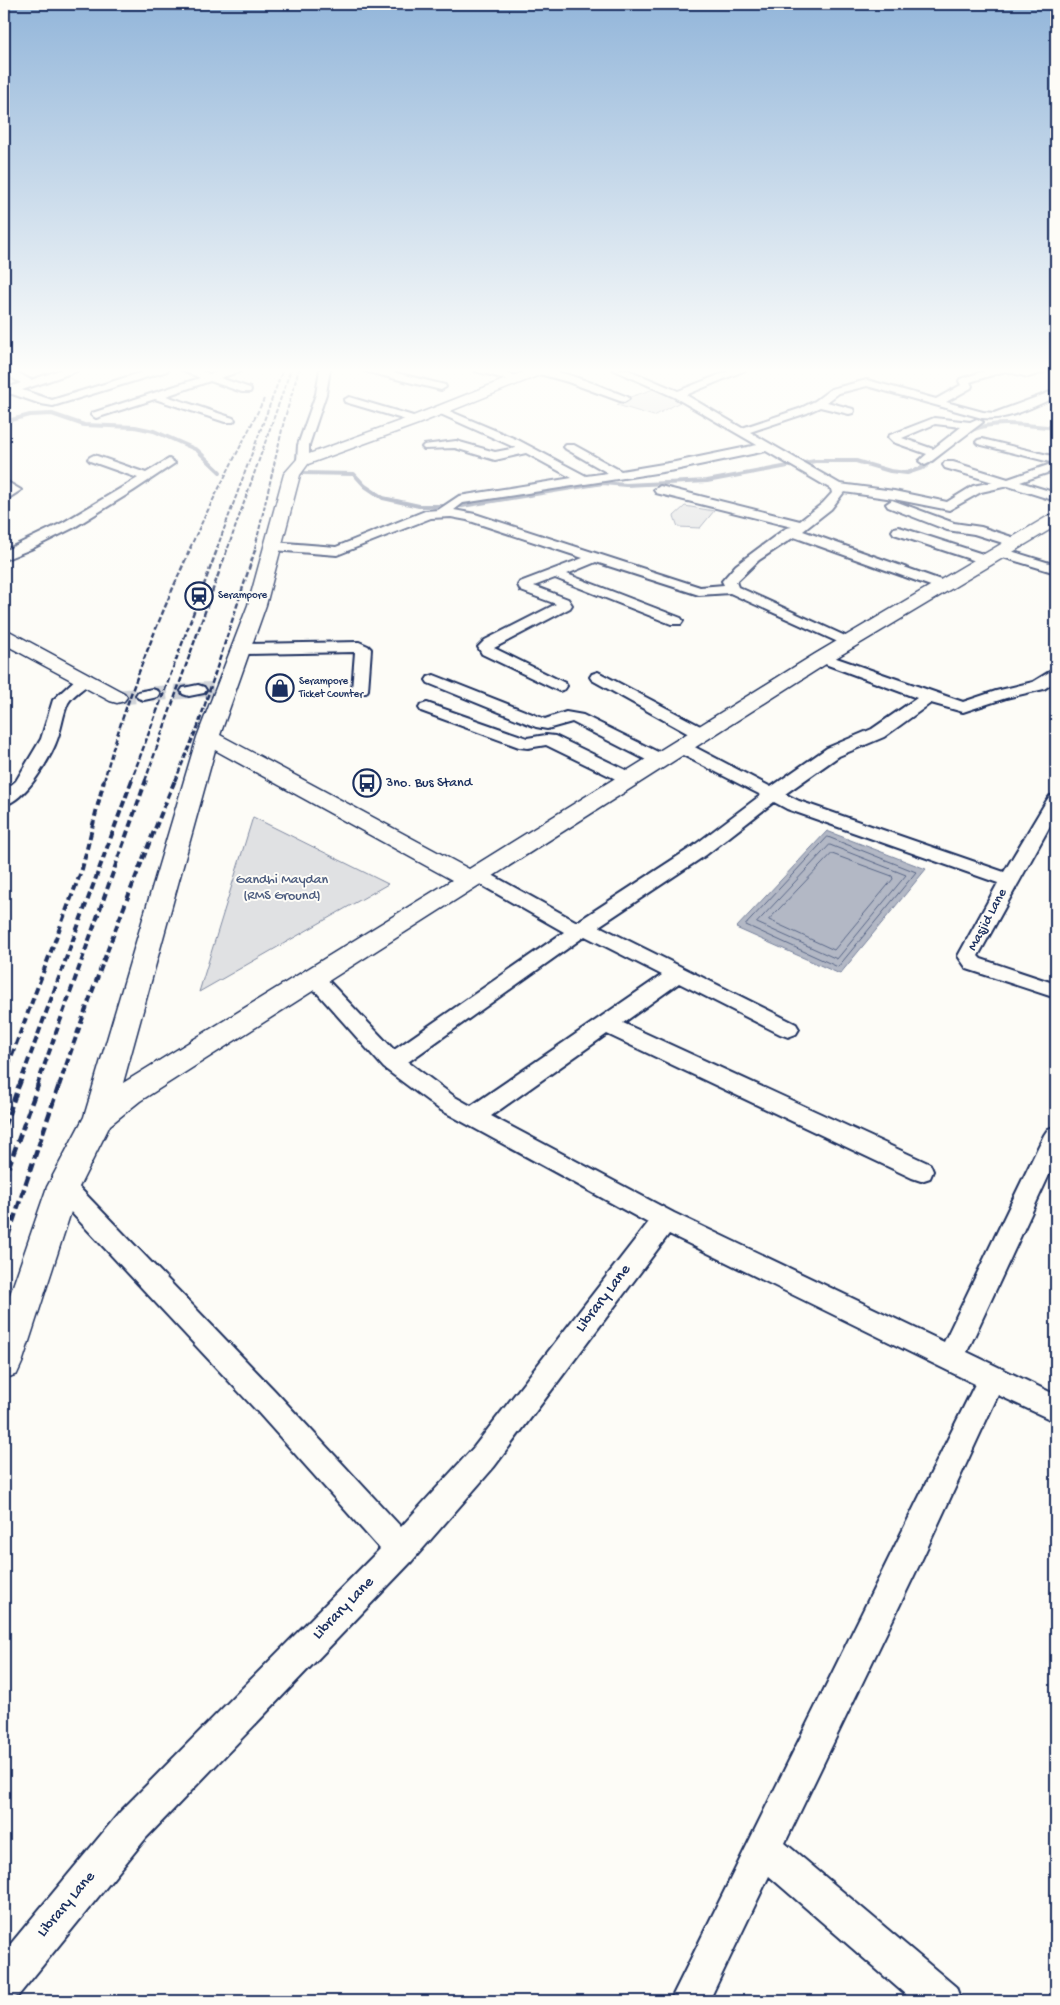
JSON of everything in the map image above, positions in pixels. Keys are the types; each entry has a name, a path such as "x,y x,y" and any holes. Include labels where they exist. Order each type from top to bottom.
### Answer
{"street":[{"path":"105,463 147,477"},
{"path":"4,556 66,526 168,463"},
{"path":"4,1363 63,1187 99,1117 208,737 257,605 292,474 302,463"},
{"path":"554,463 585,481"},
{"path":"598,463 620,475"},
{"path":"442,513 459,500 690,463"},
{"path":"792,463 837,487 949,506 977,489 1007,483 1056,466"},
{"path":"949,465 1056,497"},
{"path":"4,484 15,490 4,497"},
{"path":"732,589 729,581 733,577 773,543 831,503 838,493 837,487"},
{"path":"660,490 796,528 944,586"},
{"path":"857,490 944,524 976,530 1011,549 1056,569"},
{"path":"273,546 338,551 425,515 442,513 470,518 698,592 732,589 849,643"},
{"path":"99,1117 130,1093 822,658 1011,549 1056,519"},
{"path":"899,531 1011,549"},
{"path":"559,686 488,651 486,648 488,644 564,607 565,604 563,602 525,586 552,573 595,558"},
{"path":"552,573 676,621"},
{"path":"4,636 119,697"},
{"path":"241,649 359,647 363,649 360,690"},
{"path":"822,658 959,707 968,707 1002,694 1038,686 1056,676"},
{"path":"598,677 702,734"},
{"path":"4,800 22,785 30,773 49,739 62,700 85,679"},
{"path":"434,680 542,724 549,725 566,716 577,718 660,760"},
{"path":"392,1062 581,929 699,851 772,793 833,752 878,733 929,697"},
{"path":"428,708 525,743 549,740 630,779"},
{"path":"208,737 474,877 678,974 788,1029"},
{"path":"681,747 812,813 1009,880"},
{"name":"Masjid Lane","path":"1056,800 1009,880 970,952 970,960 1056,992"},
{"path":"472,1117 678,974"},
{"path":"314,978 392,1062 447,1104 665,1220 1056,1409"},
{"path":"606,1024 921,1171"},
{"path":"951,1357 1056,1135"},
{"path":"63,1187 265,1400 401,1550"},
{"name":"Library Lane","path":"4,1982 133,1825 401,1550 484,1457 665,1220"},
{"path":"689,2001 912,1546 992,1378"},
{"path":"764,1848 942,2001"}],"green space":[{"path":"685,506 714,511 700,528 678,527 674,516"},
{"name":"Gandhi Maydan (RMS Ground)","path":"253,817 388,884 199,992"}],"water":[{"path":"827,831 926,869 840,974 736,928"}],"waterway":[{"path":"210,463 220,472"},
{"path":"303,473 354,474 365,486 383,498 419,506 462,506 603,483 626,485 707,481 807,463"},
{"path":"861,463 890,471 907,473 925,467 930,463"}],"tunnel":[{"path":"198,690 223,689"},
{"path":"152,694 189,691"},
{"path":"120,697 144,695"}],"railway":[{"path":"190,548 232,463"},
{"path":"217,548 249,463"},
{"path":"228,548 258,463"},
{"path":"255,548 275,463"},
{"path":"104,781 121,722 143,662 191,547"},
{"path":"131,781 218,547"},
{"path":"145,781 228,547"},
{"path":"175,781 198,726 256,547"},
{"path":"4,1076 82,869 104,780"},
{"path":"19,1086 132,780"},
{"path":"37,1086 146,780"},
{"path":"59,1086 114,932 175,780"},
{"path":"4,1127 19,1085"},
{"path":"4,1180 38,1085"},
{"path":"4,1248 59,1085"}],"place":[{"name":"Serampore","path":"199,596"},
{"name":"Serampore Ticket Counter","path":"280,688"},
{"name":"3no. Bus Stand","path":"367,783"}]}
